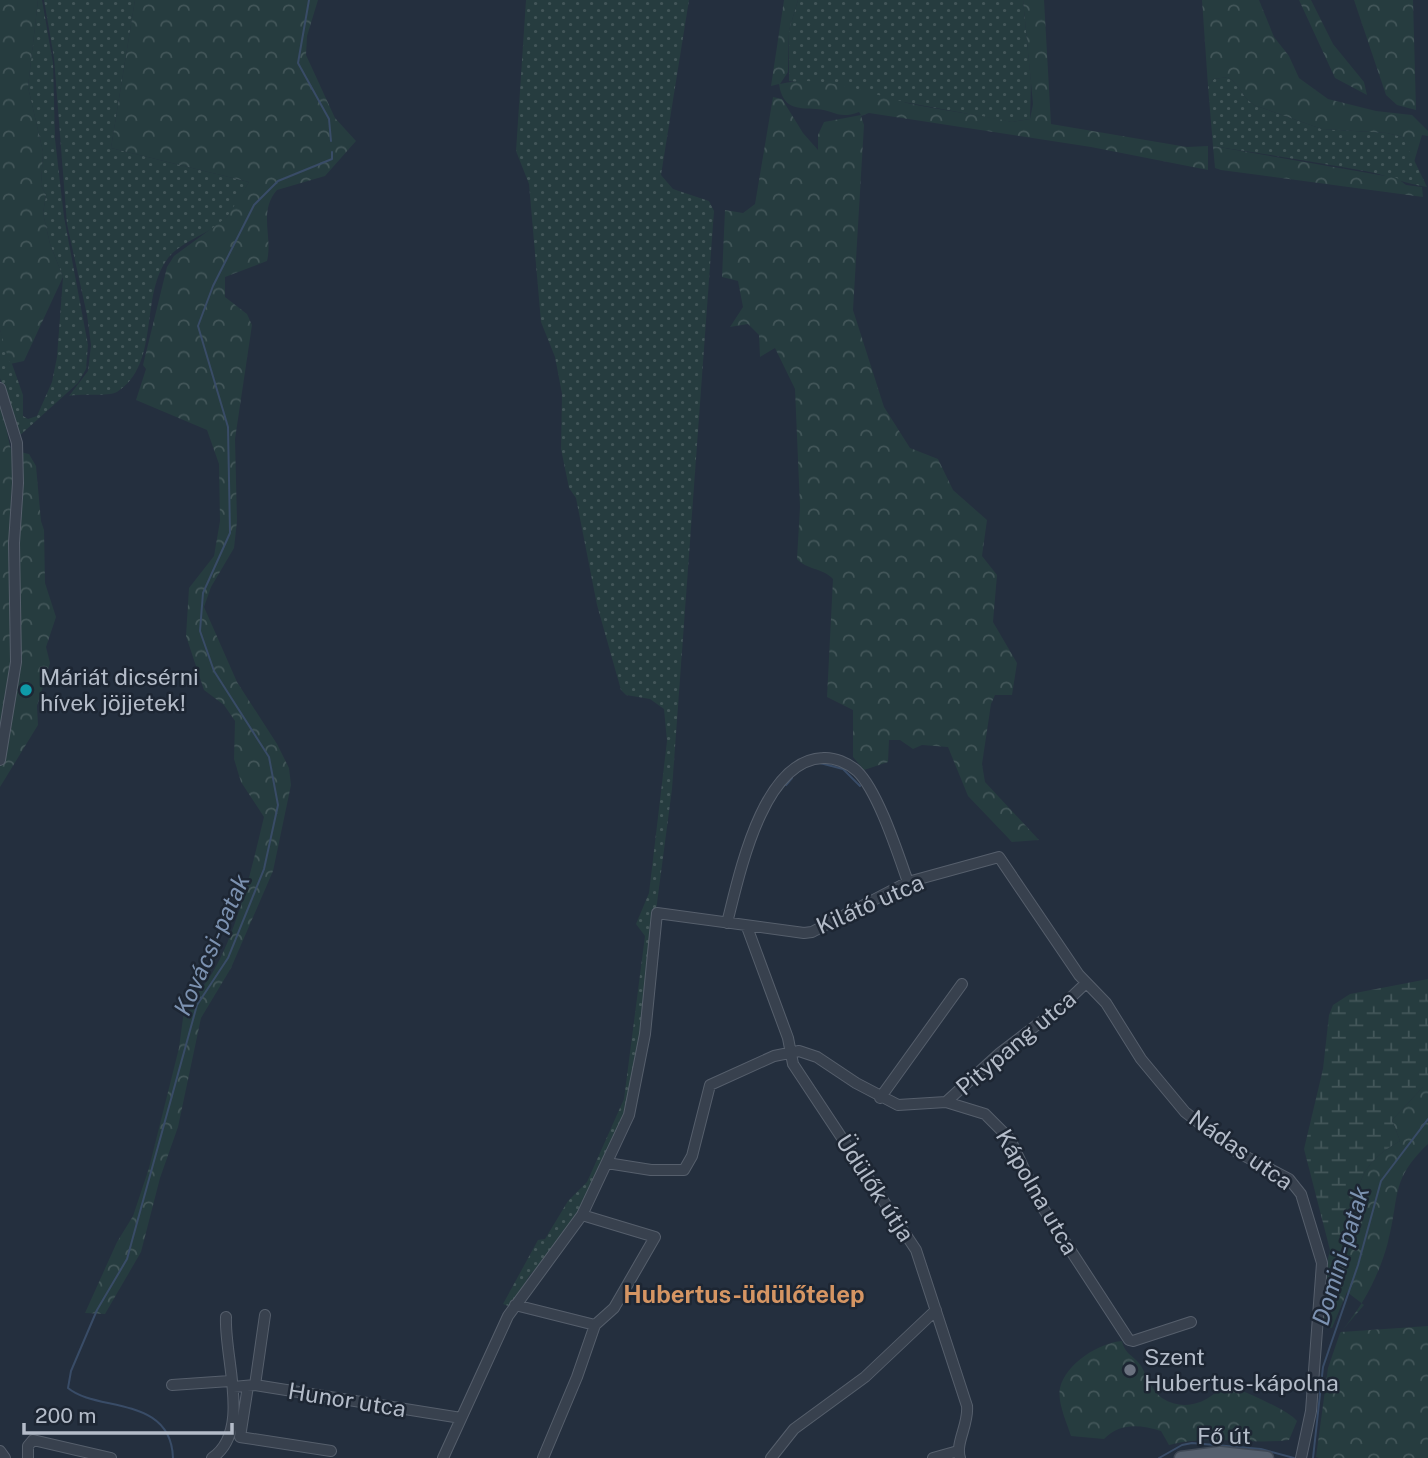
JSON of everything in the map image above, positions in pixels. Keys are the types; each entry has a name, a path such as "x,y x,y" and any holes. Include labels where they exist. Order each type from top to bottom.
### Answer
{"main road":[{"name":"Fő út","path":"1181,1458 1220,1453 1267,1458"}],"street":[{"path":"0,388 17,443 16,662 0,760"},
{"path":"727,923 747,849 775,789 783,776 814,758 844,762 857,771 881,815 908,882"},
{"name":"Kilátó utca","path":"607,1163 629,1115 636,1088 657,913 784,932 812,932 908,882 999,857"},
{"name":"Nádas utca","path":"999,857 1085,984 1106,1003 1141,1059 1185,1112 1237,1152 1289,1179 1301,1194 1322,1263 1311,1410 1301,1458"},
{"name":"Üdülők útja","path":"747,927 792,1051 793,1064 916,1250 967,1406 967,1425 959,1455"},
{"path":"880,1098 962,984"},
{"name":"Pitypang utca","path":"946,1102 1008,1046 1063,1005 1085,984"},
{"path":"443,1458 515,1304 582,1215 607,1163 651,1170 684,1170 692,1156 710,1085 792,1051"},
{"name":"Kápolna utca","path":"792,1051 811,1054 880,1098 906,1107 946,1102 977,1109 1001,1127 1059,1235 1129,1340 1191,1322"},
{"path":"543,1458 578,1377 595,1325 614,1308 655,1237 582,1215"},
{"path":"515,1304 595,1325"},
{"path":"771,1458 794,1429 865,1377 936,1310"},
{"path":"265,1315 240,1437 331,1451"},
{"path":"220,1456 235,1417 225,1340 226,1317"},
{"name":"Hunor utca","path":"172,1385 251,1385 461,1418"},
{"path":"28,1458 28,1446 33,1440 86,1455 111,1458"},
{"path":"0,1452 5,1458"},
{"path":"933,1458 959,1455"}],"green space":[{"path":"0,0 38,0 28,87 43,152 41,185 46,195 43,213 50,244 63,277 24,361 10,364 0,330"},
{"path":"38,0 42,0 53,63 55,139 64,217 88,345 86,369 78,383 17,438 0,378 0,330 23,395 23,416 28,419 37,416 52,382 57,357 63,277 50,244 43,213 46,195 41,185 43,152 28,87"},
{"path":"44,0 135,0 111,148 249,182 226,218 181,246 168,258 154,291 145,347 139,365 131,380 113,393 69,396 88,371 91,345 67,224 54,58"},
{"path":"135,0 318,0 307,36 306,55 335,118 356,141 325,176 277,190 268,207 267,261 225,277 225,297 247,314 252,325 235,439 237,521 234,548 211,587 204,607 237,682 277,744 289,768 291,785 273,871 231,968 201,1018 178,1127 160,1178 141,1252 105,1314 85,1313 117,1242 133,1216 149,1168 179,1048 185,1003 201,990 226,946 245,891 264,817 241,782 234,759 235,721 224,705 204,690 186,636 189,588 214,556 220,521 219,464 207,430 136,400 146,369 143,365 167,267 174,256 227,217 249,182 111,148"},
{"path":"526,0 689,0 661,175 673,189 709,201 714,211 672,789 634,1078 626,1111 573,1227 529,1276 511,1307 503,1304 538,1240 545,1239 568,1201 587,1182 624,1099 645,936 636,924 649,893 667,741 664,709 650,699 626,695 621,690 597,605 576,498 569,488 561,449 562,394 555,357 541,322 529,184 516,151"},
{"path":"784,0 798,0 789,30 788,72 780,84 815,81 922,106 1012,122 1030,119 1033,104 1023,0 1044,0 1051,124 1187,147 1208,146 1208,170 1091,147 869,113 861,116 864,125 853,310 884,407 910,448 938,459 953,490 987,520 982,556 997,575 993,622 1017,663 1012,695 995,695 991,704 982,764 985,782 1039,840 1012,842 968,796 948,747 922,745 913,749 900,740 889,740 888,762 864,770 853,757 853,710 827,697 833,579 797,559 800,507 795,389 775,348 760,357 759,335 748,324 730,327 743,307 738,281 722,277 725,210 743,213 755,204 773,97 782,99 803,133 818,150 818,135 824,122 861,115 859,112 841,115 792,106 784,98 779,84 771,86"},
{"path":"798,0 1023,0 1031,82 1030,119 1012,122 887,99 851,88 789,81 789,30"},
{"path":"1202,0 1259,0 1274,37 1289,56 1299,78 1328,99 1376,111 1412,115 1428,131 1428,136 1422,135 1414,162 1403,137 1387,133 1322,129 1254,105 1228,77 1214,79 1208,86"},
{"path":"1299,0 1311,0 1333,44 1364,82 1367,95 1335,78"},
{"path":"1354,0 1413,0 1416,110 1397,105 1386,95"},
{"path":"1228,77 1254,105 1322,129 1387,133 1403,137 1427,187 1365,171 1213,146 1208,86 1214,79"},
{"path":"1213,146 1397,178 1406,185 1422,187 1423,197 1221,170 1215,168"},
{"path":"0,401 11,450 29,454 36,466 44,530 45,583 56,617 46,647 50,663 37,706 38,725 0,787"},
{"path":"1428,979 1428,1087 1423,1087 1392,1120 1400,1141 1372,1163 1364,1174 1356,1200 1351,1250 1330,1250 1304,1149 1323,1069 1329,1015 1333,1005 1350,994"},
{"path":"1423,1087 1428,1087 1428,1144 1407,1168 1402,1179 1384,1255 1362,1303 1347,1292 1332,1328 1322,1325 1323,1279 1330,1250 1351,1250 1356,1200 1364,1174 1384,1152 1400,1141 1392,1120"},
{"path":"1362,1303 1364,1305 1342,1330"},
{"path":"1428,1326 1428,1458 1316,1457 1328,1368 1340,1333 1342,1330 1341,1332"},
{"path":"1122,1341 1125,1349 1138,1362 1162,1398 1179,1405 1188,1405 1205,1400 1225,1383 1292,1416 1297,1421 1289,1440 1199,1440 1169,1445 1161,1431 1138,1426 1124,1427 1104,1439 1071,1436 1060,1400 1063,1379 1076,1363 1094,1350"}],"waterway":[{"name":"Kovácsi-patak","path":"309,0 298,63 329,119 331,141"},
{"name":"Kovácsi-patak","path":"173,1458 169,1438 160,1424 146,1414 80,1395 68,1388 71,1371 97,1310 127,1259 197,1005 228,958 264,869 278,805 269,757 214,671 200,631 203,593 230,533 228,427 198,326 213,286 254,205 278,181 332,159 332,152"},
{"path":"820,763 843,769 860,786"},
{"path":"786,785 792,778"},
{"name":"Domini-patak","path":"1313,1458 1323,1367 1358,1265 1381,1181 1428,1119"},
{"path":"1159,1458 1182,1445 1192,1443 1261,1449 1294,1458"}],"place":[{"name":"Máriát dicsérni hívek jöjjetek!","path":"26,690"},
{"name":"Szent Hubertus-kápolna","path":"1130,1370"}],"district":[{"name":"Hubertus-üdülőtelep","path":"744,1295"}]}
